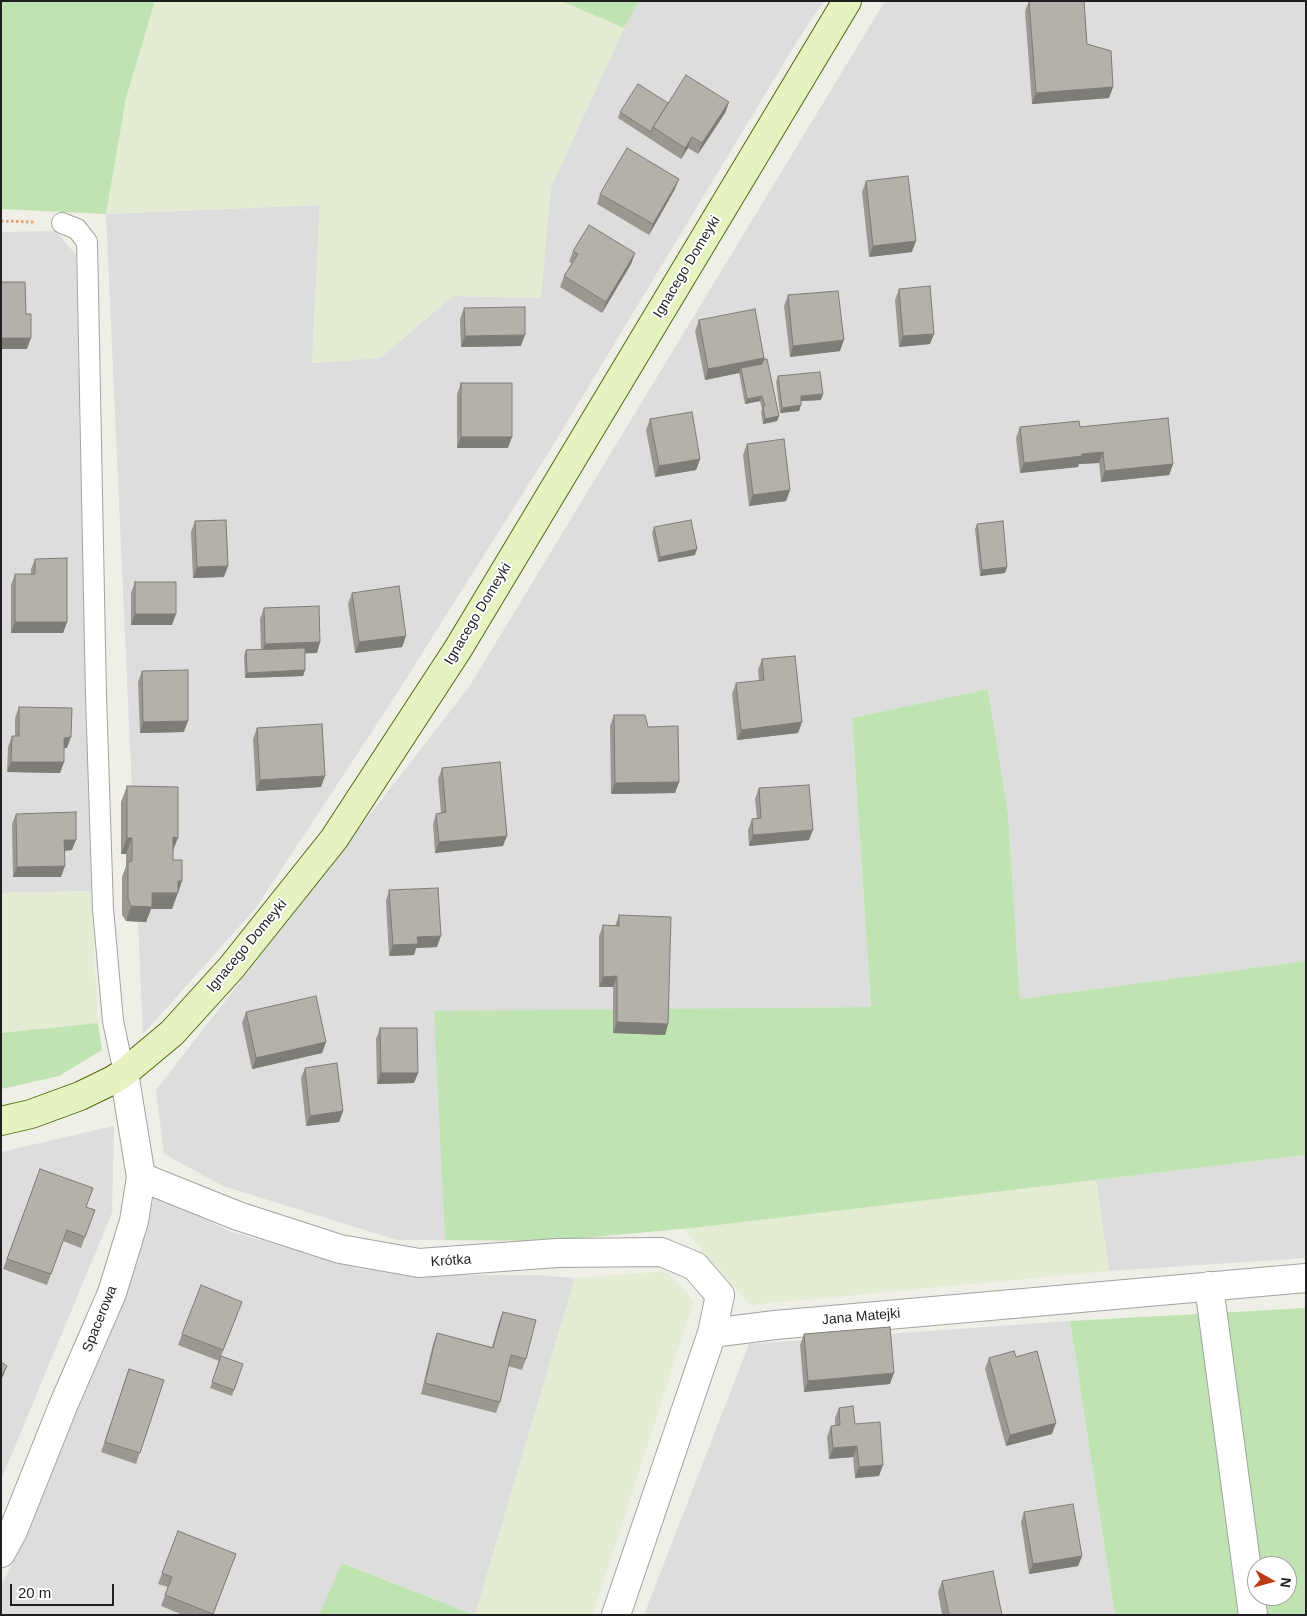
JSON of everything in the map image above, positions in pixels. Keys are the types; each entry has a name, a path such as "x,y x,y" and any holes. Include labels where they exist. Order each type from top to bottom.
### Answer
{"street":[{"name":"Ignacego Domeyki","path":"1,1121 31,1114 80,1096 112,1080 124,1073 172,1033 231,968 334,839 458,649 847,1"},
{"name":"Spacerowa","path":"1,1553 13,1531 63,1406 112,1293 134,1221 141,1177 124,1073"},
{"name":"Krótka","path":"141,1177 238,1216 340,1249 418,1263 557,1253 661,1252 695,1266 720,1295 712,1333"},
{"name":"Jana Matejki","path":"712,1333 775,1325 1306,1278"},
{"path":"1209,1286 1254,1615"},
{"path":"616,1615 712,1333"}],"lane":[{"path":"62,223 77,229 87,242 96,696 104,909 113,1021 124,1073"}],"shaded area":[{"path":"639,1 824,1 799,38 552,447 394,698 256,908 143,1034 106,214 320,205 312,363 380,358 453,296 540,298 551,187 624,28"},
{"path":"885,1 1306,1 1306,961 1020,999 1008,814 988,689 852,718 871,1007 435,1012 445,1240 397,1240 223,1186 164,1154 156,1090 469,687"},
{"path":"56,231 76,255 91,891 1,893 1,232"},
{"path":"114,1126 112,1213 1,1480 1,1152"},
{"path":"1306,1155 1306,1258 1109,1271 1096,1180"},
{"path":"155,1194 229,1231 362,1269 430,1275 534,1275 575,1278 475,1615 343,1563 319,1615 1,1615 1,1585 16,1557 121,1310"},
{"path":"1070,1321 1115,1615 644,1615 749,1344"}],"green space":[{"path":"1,1 155,1 126,98 106,214 1,209"},
{"path":"155,1 561,1 624,28 551,187 541,298 453,296 380,358 312,363 320,205 106,214 126,98"},
{"path":"561,1 639,1 624,28"},
{"path":"988,689 1008,814 1020,999 1306,961 1306,1155 692,1228 549,1241 445,1240 434,1011 871,1007 852,718"},
{"path":"91,891 98,1023 1,1033 1,893"},
{"path":"98,1023 102,1050 59,1076 1,1089 1,1033"},
{"path":"1096,1180 1109,1271 750,1305 682,1228"},
{"path":"666,1271 694,1301 593,1615 475,1615 575,1278"},
{"path":"1306,1308 1306,1615 1115,1615 1070,1321"},
{"path":"342,1563 475,1615 319,1615"}],"building":[{"path":"1029,1 1084,1 1087,44 1111,51 1113,87 1036,93"},
{"path":"686,75 729,102 702,143 692,137 685,148 653,127"},
{"path":"638,84 668,103 651,132 620,112"},
{"path":"627,148 679,179 653,224 600,194"},
{"path":"908,176 916,241 873,246 866,181"},
{"path":"589,225 635,253 606,302 564,276 578,254 573,251"},
{"path":"1,282 25,282 26,314 31,314 31,338 1,338"},
{"path":"930,286 934,334 903,336 899,289"},
{"path":"838,291 844,340 793,346 788,295"},
{"path":"525,307 525,335 465,336 464,308"},
{"path":"755,309 764,358 708,369 699,320"},
{"path":"764,359 767,359 779,416 765,419 763,407 765,406 762,396 747,399 741,368 762,364"},
{"path":"820,372 823,394 801,396 801,405 782,408 778,376"},
{"path":"461,383 512,383 512,437 461,437"},
{"path":"692,412 700,459 659,466 650,419"},
{"path":"1168,418 1173,464 1105,471 1103,452 1024,463 1020,427 1079,421 1080,427"},
{"path":"784,439 790,490 753,495 747,444"},
{"path":"226,520 228,566 197,567 195,521"},
{"path":"691,520 697,549 660,557 654,527"},
{"path":"1003,521 1007,567 982,570 977,524"},
{"path":"67,558 67,622 15,622 15,574 35,574 35,559"},
{"path":"135,582 176,582 176,614 135,614"},
{"path":"399,586 406,636 359,642 352,593"},
{"path":"319,606 320,642 265,644 264,608"},
{"path":"305,648 305,670 247,673 246,650"},
{"path":"795,656 802,722 741,730 736,683 764,680 762,659"},
{"path":"188,670 188,721 143,722 142,671"},
{"path":"19,707 72,708 71,737 64,738 64,762 11,762 12,736 19,736"},
{"path":"614,715 645,715 648,727 678,726 679,782 615,783"},
{"path":"322,724 325,776 260,780 257,728"},
{"path":"500,762 507,836 439,842 436,814 446,812 442,768"},
{"path":"809,785 813,830 753,835 752,819 761,818 759,788"},
{"path":"127,786 178,787 178,838 173,837 173,860 182,860 182,881 178,881 178,893 152,893 152,907 131,906 128,899 128,862 132,861 132,838 127,838"},
{"path":"76,812 76,840 64,840 65,866 17,867 16,814"},
{"path":"438,888 441,936 417,937 418,944 393,945 389,890"},
{"path":"619,915 671,917 668,1024 617,1022 617,976 603,977 603,925 619,926"},
{"path":"316,996 326,1042 256,1058 246,1012"},
{"path":"380,1028 417,1028 418,1073 381,1073"},
{"path":"337,1063 343,1111 310,1116 305,1068"},
{"path":"40,1169 93,1188 86,1207 95,1210 85,1237 67,1230 51,1274 7,1259"},
{"path":"201,1285 242,1302 223,1350 182,1334"},
{"path":"503,1312 536,1320 526,1359 511,1355 500,1402 425,1383 437,1333 493,1348"},
{"path":"890,1327 894,1373 808,1381 804,1334"},
{"path":"1014,1351 1016,1357 1037,1351 1056,1423 1010,1435 989,1358"},
{"path":"221,1356 243,1364 234,1390 212,1382"},
{"path":"1,1362 7,1366 1,1377"},
{"path":"129,1369 164,1380 140,1453 105,1442"},
{"path":"853,1406 855,1424 880,1422 883,1465 859,1467 857,1446 833,1448 831,1426 840,1425 839,1408"},
{"path":"1073,1504 1082,1556 1033,1564 1024,1512"},
{"path":"178,1531 236,1554 213,1614 165,1595 172,1577 162,1573"},
{"path":"993,1571 1002,1615 949,1615 942,1581"}]}
